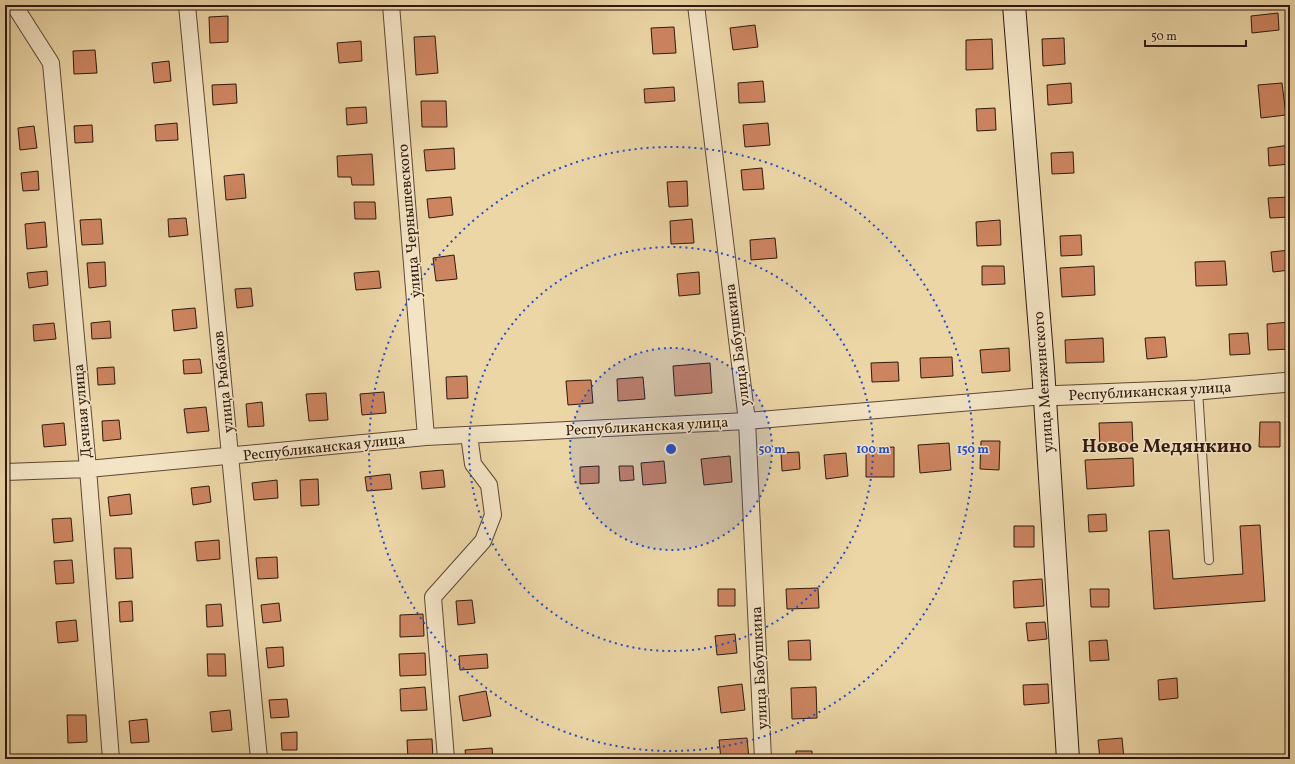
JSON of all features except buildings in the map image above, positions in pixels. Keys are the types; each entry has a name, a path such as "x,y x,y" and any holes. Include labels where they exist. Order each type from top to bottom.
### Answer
{"main road":[{"name":"улица Менжинского","path":"1014,5 1043,368 1068,759"}],"street":[{"name":"Дачная улица","path":"14,5 51,63 88,469 111,759"},
{"name":"улица Рыбаков","path":"187,5 259,759"},
{"name":"улица Чернышевского","path":"391,5 426,437"},
{"name":"улица Бабушкина","path":"696,5 747,421 763,759"},
{"name":"Республиканская улица","path":"5,472 88,469 426,437 747,421 1044,396 1198,390 1290,382"},
{"path":"446,759 433,596 483,541 493,516 489,485 473,464 469,435"}],"lane":[{"path":"1198,390 1209,560"}],"district":[{"name":"Новое Медянкино","path":"1167,445"}]}
